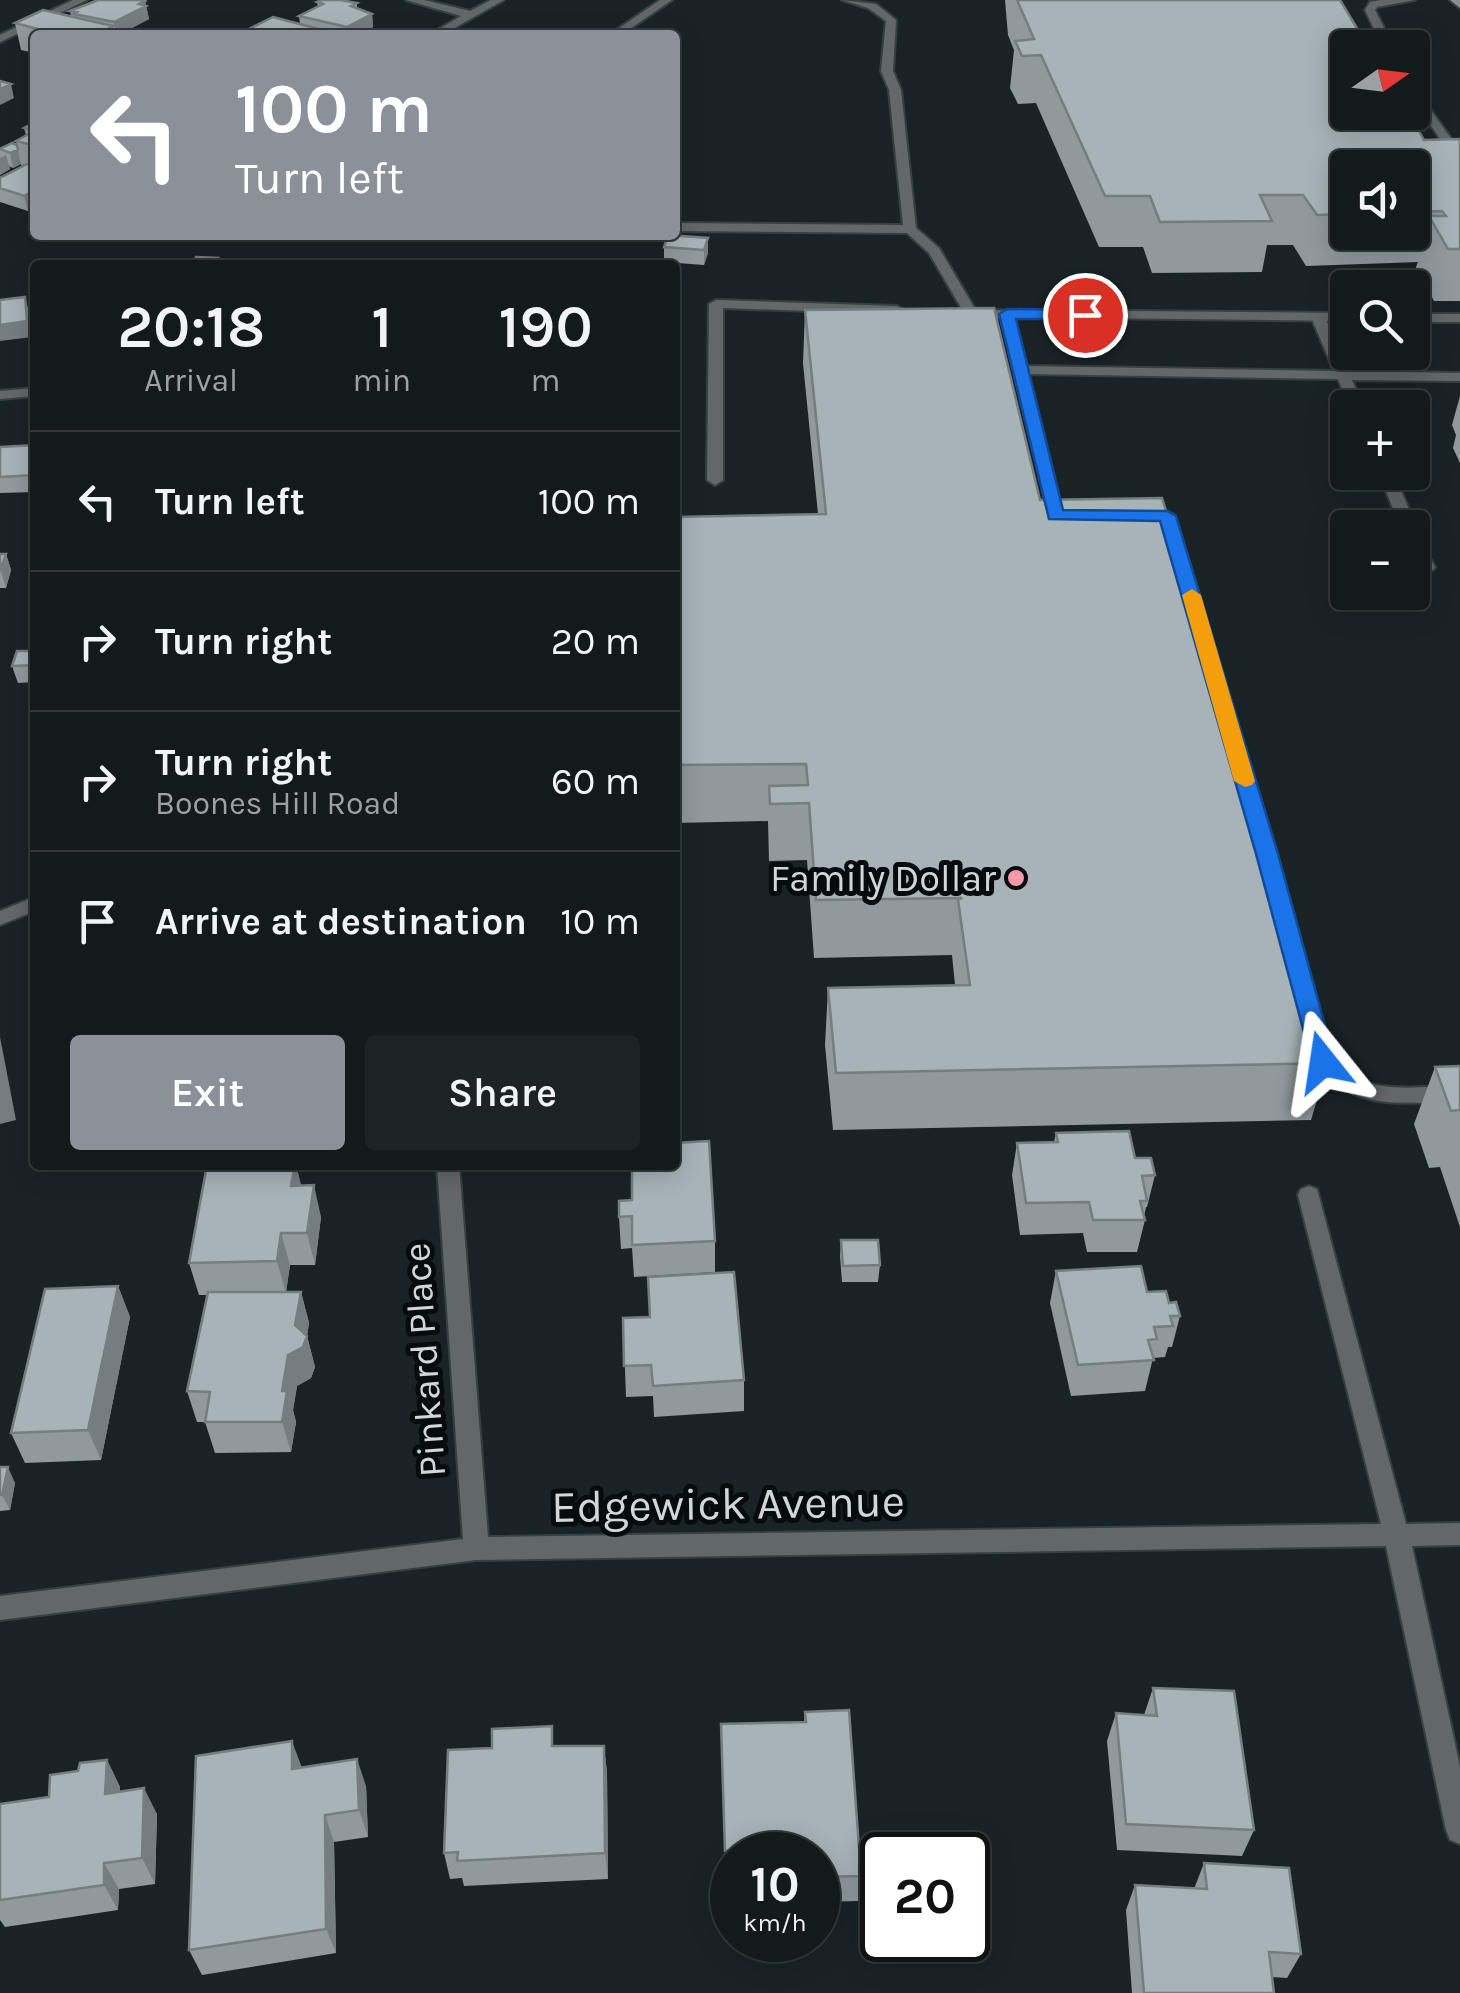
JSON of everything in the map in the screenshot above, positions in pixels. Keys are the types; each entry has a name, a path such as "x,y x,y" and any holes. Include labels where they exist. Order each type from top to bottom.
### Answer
{"street":[{"path":"0,38 82,0"},
{"path":"411,0 471,15"},
{"path":"443,30 499,0"},
{"path":"622,30 667,0"},
{"path":"847,0 872,6 891,20 887,71 895,90 910,229 934,251 970,313"},
{"path":"1380,30 1370,10 1374,4 1410,0"},
{"path":"1430,115 1460,160"},
{"path":"680,227 910,229"},
{"path":"714,480 716,304 912,311"},
{"path":"951,312 1330,317"},
{"path":"1007,314 1055,516 1074,516"},
{"path":"1318,317 1350,390"},
{"path":"1430,318 1460,318"},
{"path":"1020,370 1460,377"},
{"path":"0,395 30,392"},
{"path":"1130,516 1167,516 1198,621"},
{"path":"1213,674 1297,967"},
{"path":"0,918 30,906"},
{"path":"1313,1024 1323,1062 1345,1084 1376,1094 1460,1093"},
{"name":"Pinkard Place","path":"448,1170 476,1548"},
{"path":"1309,1195 1398,1536 1460,1830"},
{"name":"Edgewick Avenue","path":"0,1608 476,1548 1460,1534"}],"building":[{"path":"98,0 143,0 139,4 146,6 114,22 70,11"},
{"path":"1017,0 1340,0 1358,30 1330,30 1330,130 1418,130 1424,140 1460,139 1460,249 1448,249 1430,218 1446,216 1442,211 1430,211 1430,150 1330,150 1330,215 1317,215 1303,195 1260,195 1272,221 1160,222 1150,196 1105,196 1041,55 1022,56 1015,41 1034,39"},
{"path":"317,2 357,3 351,6 372,14 347,27 299,16 323,4"},
{"path":"43,10 113,26 105,30 41,30 15,23"},
{"path":"273,17 322,30 247,30"},
{"path":"30,133 30,144 16,141"},
{"path":"12,143 18,150 10,153 0,149"},
{"path":"30,165 30,193 24,196 0,188 0,178"},
{"path":"680,236 708,238 704,250 664,247 666,240 680,240"},
{"path":"25,297 27,321 0,325 0,300"},
{"path":"994,308 1040,500 1162,498 1226,703 1217,703 1328,1063 836,1073 828,988 970,985 958,900 962,898 816,900 809,803 770,804 769,786 808,785 806,764 680,765 680,517 826,514 805,310"},
{"path":"30,445 30,475 0,477 0,447"},
{"path":"17,651 30,651 30,665 12,666"},
{"path":"1460,1066 1460,1110 1451,1111 1435,1067"},
{"path":"1129,1131 1135,1158 1151,1158 1155,1175 1142,1176 1147,1201 1140,1201 1145,1220 1093,1220 1089,1202 1026,1203 1017,1143 1058,1142 1056,1133"},
{"path":"709,1141 715,1241 632,1245 632,1216 619,1217 619,1201 632,1200 632,1170 680,1170 680,1143"},
{"path":"206,1170 294,1170 291,1186 314,1185 307,1233 281,1233 277,1261 189,1263"},
{"path":"841,1240 878,1240 880,1265 843,1266"},
{"path":"1141,1266 1147,1292 1166,1291 1169,1303 1176,1302 1180,1316 1170,1316 1173,1326 1154,1327 1157,1339 1148,1340 1154,1360 1078,1365 1056,1271"},
{"path":"734,1272 744,1380 653,1386 651,1365 624,1366 623,1318 650,1317 648,1277"},
{"path":"118,1286 88,1430 11,1433 45,1289"},
{"path":"208,1292 301,1292 295,1325 307,1336 303,1347 288,1355 282,1422 205,1422 210,1392 187,1391"},
{"path":"0,1467 8,1467 2,1495 0,1495"},
{"path":"1153,1688 1234,1691 1254,1830 1126,1824 1116,1713 1157,1716"},
{"path":"849,1710 860,1876 840,1876 840,1832 724,1832 721,1724 806,1722 805,1712"},
{"path":"552,1726 552,1746 604,1746 605,1853 457,1861 458,1852 444,1853 448,1750 492,1748 492,1729"},
{"path":"292,1741 292,1769 357,1759 359,1810 325,1815 326,1929 189,1950 196,1756"},
{"path":"107,1760 105,1794 144,1788 142,1858 104,1863 104,1885 0,1900 0,1804 49,1797 50,1775 78,1771 80,1763"},
{"path":"1204,1863 1289,1868 1301,1954 1269,1952 1274,1993 1144,1993 1135,1885 1207,1889"}],"slow traffic":[{"path":"1192,595 1245,781"}],"place":[{"name":"Family Dollar","path":"1016,878"}],"route":[{"path":"1085,315 1007,314 1055,516 1167,516 1267,854 1323,1062"}]}
